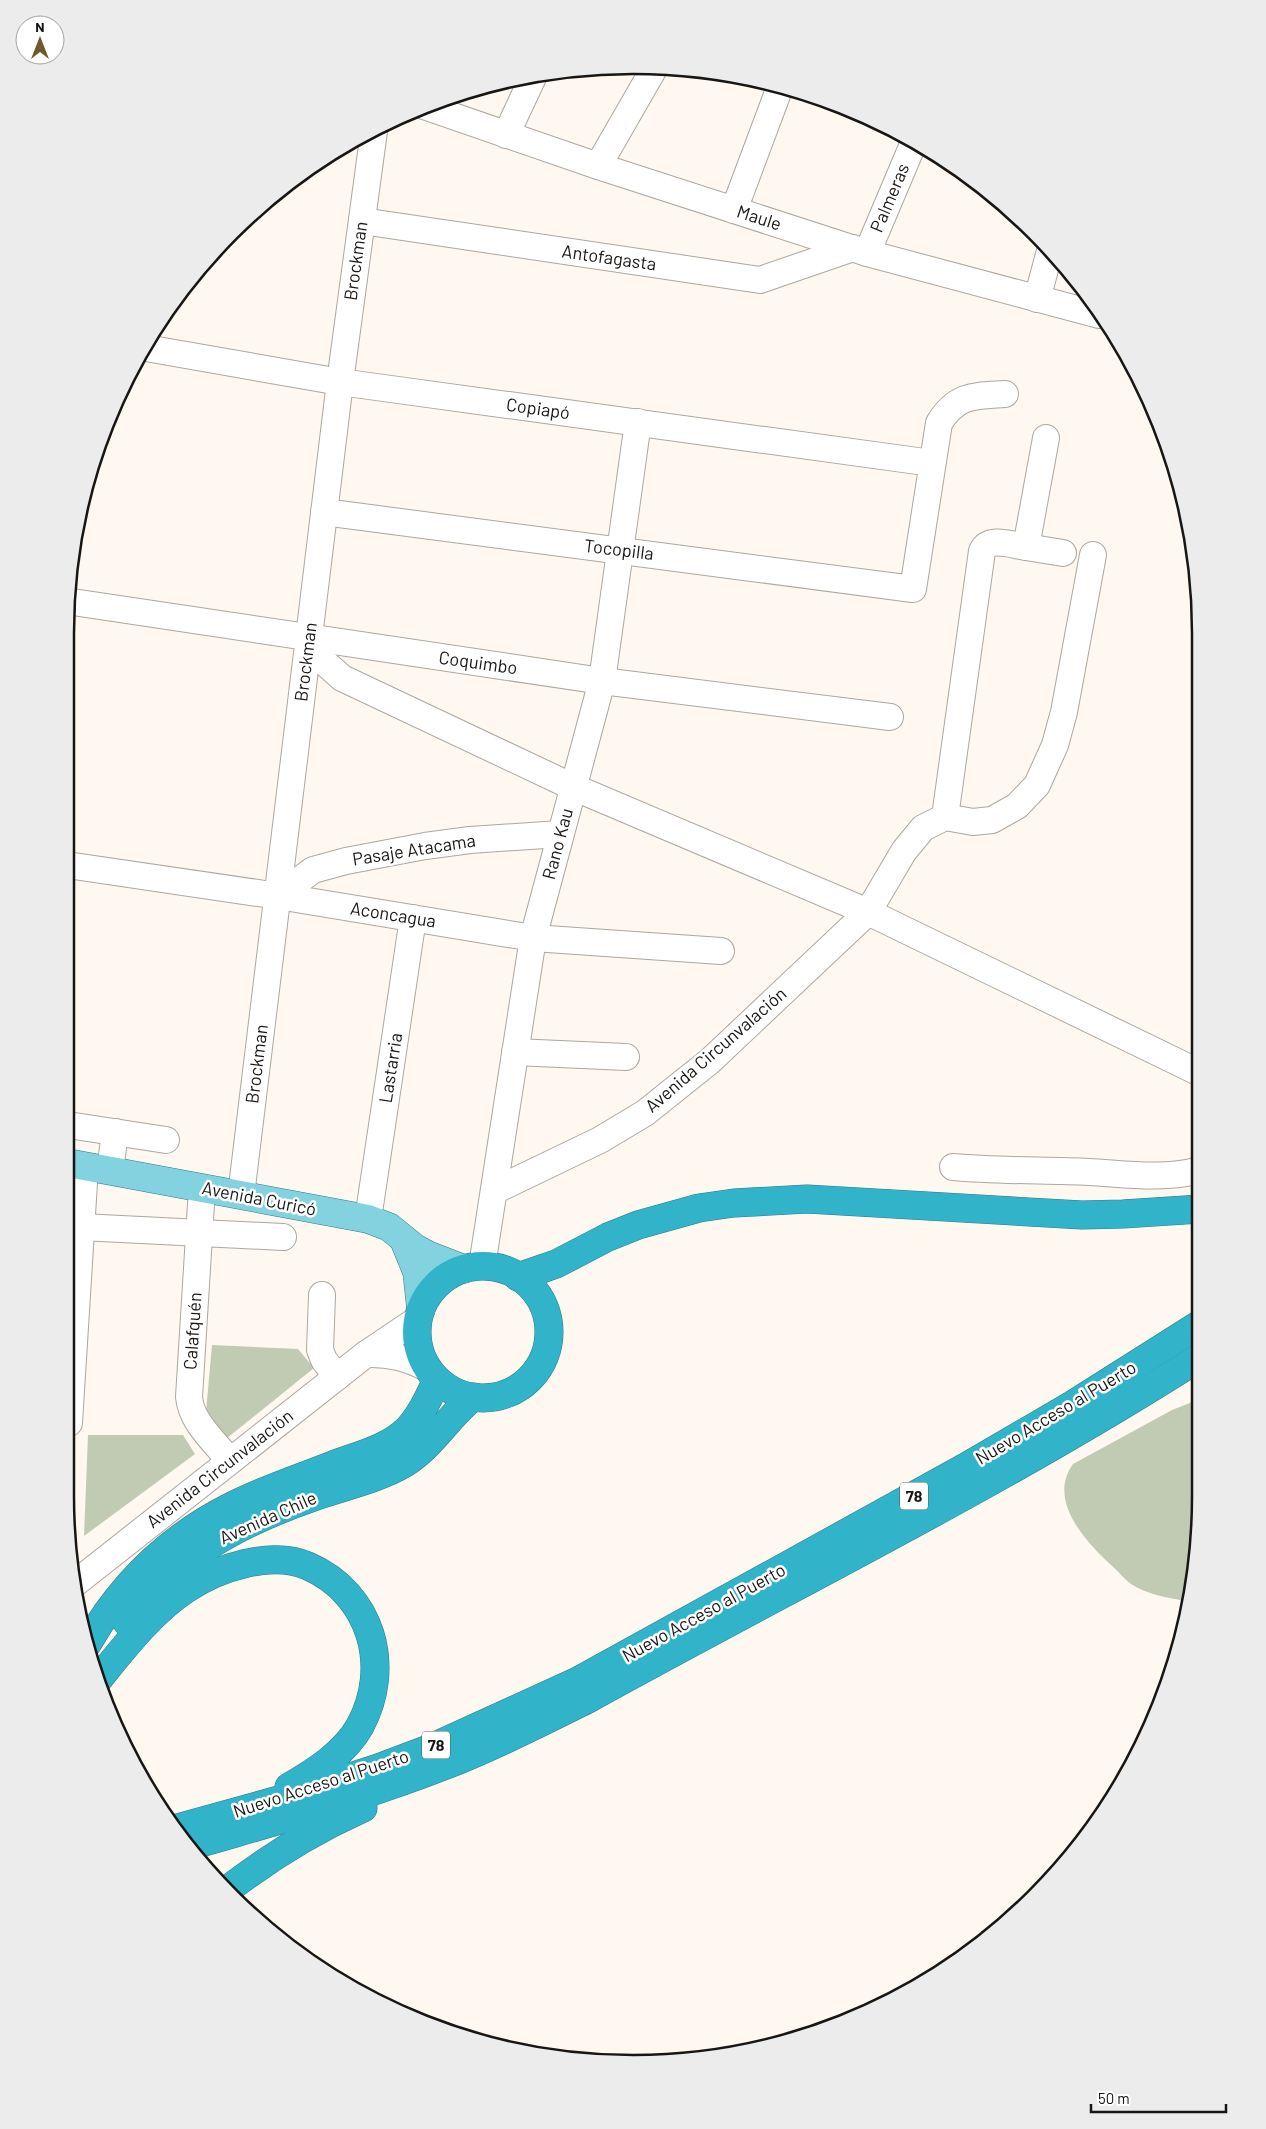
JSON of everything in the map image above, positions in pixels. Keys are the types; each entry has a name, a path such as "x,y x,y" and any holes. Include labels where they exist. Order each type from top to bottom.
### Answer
{"highway":[{"path":"518,1277 556,1264 608,1237 638,1225 699,1208 734,1202 806,1199 1082,1215 1140,1214 1192,1210"},
{"path":"473,1268 507,1271 518,1277 530,1286 539,1298 545,1311 548,1341 545,1355 538,1368 528,1380 516,1389 502,1395 488,1398 472,1397 448,1388 432,1374 418,1344 419,1314 428,1296 438,1284 450,1275 473,1268"},
{"name":"Nuevo Acceso al Puerto","path":"182,1827 324,1786 431,1748 578,1681 964,1468 1072,1405 1192,1329"},
{"name":"Nuevo Acceso al Puerto","path":"196,1844 357,1796 460,1759 535,1726 976,1489 1147,1391 1192,1363"},
{"path":"1147,1391 1192,1373"},
{"name":"Avenida Chile","path":"92,1637 120,1594 135,1576 169,1546 191,1530 233,1505 372,1452 395,1440 418,1415 432,1374"},
{"name":"Avenida Chile","path":"101,1667 112,1645 156,1587 207,1545 248,1523 298,1502 378,1475 405,1463 432,1440 472,1397"},
{"path":"102,1674 130,1641 168,1603 202,1580 237,1565 256,1561 282,1560 307,1565 328,1577 344,1591 359,1610 371,1632 376,1656 376,1681 369,1706 360,1727 346,1745 325,1765 290,1786 240,1811"},
{"path":"233,1886 262,1864 301,1840 354,1812 410,1787 460,1759"}],"main road":[{"name":"Avenida Curicó","path":"83,1164 368,1219 390,1227 404,1240 428,1255 473,1268"},
{"path":"404,1240 417,1272 419,1314"}],"street":[{"path":"598,166 651,74"},
{"path":"506,135 530,83"},
{"path":"734,210 778,93"},
{"name":"Maule","path":"435,110 598,166 860,250 1092,314"},
{"name":"Brockman","path":"241,1195 340,382 373,138"},
{"name":"Palmeras","path":"860,250 911,148"},
{"name":"Antofagasta","path":"362,221 760,280 860,250"},
{"path":"1037,299 1048,259"},
{"name":"Copiapó","path":"151,349 340,382 932,462"},
{"path":"932,462 939,423 948,408 960,400 978,395 1005,394"},
{"name":"Rano Kau","path":"473,1268 494,1192 533,938 602,681 638,422"},
{"path":"1026,547 1046,438"},
{"name":"Tocopilla","path":"324,512 913,589 932,462"},
{"path":"1063,552 992,542 985,545 982,551 945,817 973,822 992,820 1017,806 1038,785 1055,745 1062,720 1093,555"},
{"name":"Coquimbo","path":"75,602 602,681 890,717"},
{"path":"309,638 323,661 342,678 573,787 868,912 1192,1069"},
{"name":"Avenida Circunvalación","path":"494,1192 582,1149 645,1113 710,1061 868,912 904,851 923,828 945,817"},
{"name":"Pasaje Atacama","path":"278,896 313,870 346,861 460,841 560,834"},
{"name":"Aconcagua","path":"74,866 278,896 533,938 721,951"},
{"name":"Lastarria","path":"368,1219 413,918"},
{"path":"515,1052 626,1058"},
{"path":"74,1126 166,1140"},
{"path":"74,1305 78,1210 83,1164 115,1132"},
{"path":"953,1167 1088,1172 1144,1177 1192,1172"},
{"name":"Calafquén","path":"202,1188 189,1398 190,1408 196,1420 230,1461"},
{"name":"Avenida Curicó","path":"78,1210 200,1233 283,1238"},
{"path":"322,1295 320,1350 324,1360 337,1377"},
{"name":"Avenida Circunvalación","path":"80,1577 419,1314"},
{"path":"366,1354 397,1356 432,1374"}],"green space":[{"path":"212,1345 298,1349 314,1368 226,1439 206,1412"},
{"path":"1192,1402 1191,1533 1183,1600 1150,1593 1126,1580 1090,1544 1081,1532 1072,1519 1064,1492 1066,1478 1073,1464 1172,1410"},
{"path":"88,1435 183,1435 195,1454 84,1536"}]}
